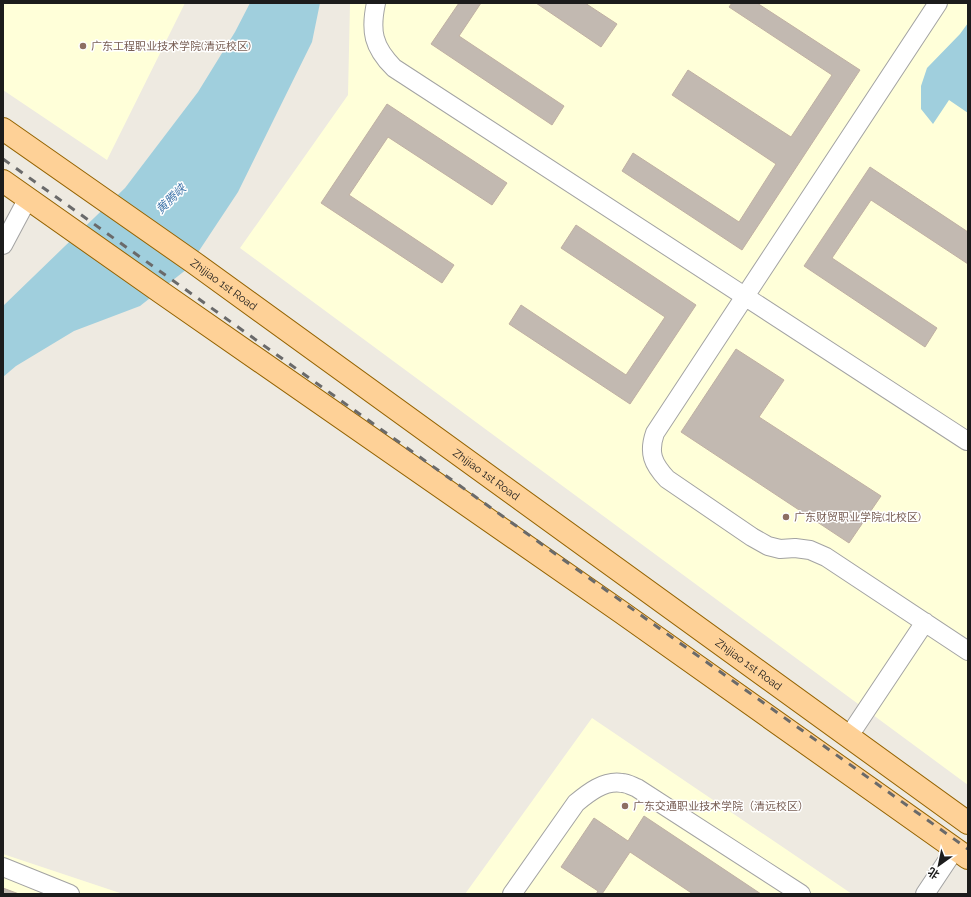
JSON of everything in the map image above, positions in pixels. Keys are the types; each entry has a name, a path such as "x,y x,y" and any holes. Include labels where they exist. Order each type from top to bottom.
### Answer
{"main road":[{"name":"Zhijiao 1st Road","path":"3,129 193,262 968,823"},
{"path":"3,181 621,612 962,854"}],"street":[{"path":"376,3 373,19 373,38 383,57 394,68 967,441"},
{"path":"938,3 655,433 651,444 652,456 657,468 667,479 757,540 768,546 810,550 826,557 968,651"},
{"path":"3,245 28,198"},
{"path":"849,736 925,622"},
{"path":"512,894 576,803 590,791 604,785 621,782 637,788 801,894"},
{"path":"925,894 962,854"},
{"path":"3,867 70,894"}],"shaded area":[{"name":"广东工程职业技术学院(清远校区)","path":"3,3 185,3 107,160 3,90"},
{"name":"广东财贸职业学院(北校区)","path":"350,3 968,3 968,785 240,248 348,95"},
{"name":"广东交通职业技术学院（清远校区）","path":"592,718 852,894 465,894"},
{"path":"3,854 123,894 3,894"}],"water":[{"name":"黄腾峡","path":"250,3 320,3 312,42 238,192 187,269 140,306 74,331 16,366 3,377 3,306 125,188 198,92 235,32"},
{"path":"968,23 968,113 949,100 933,124 921,109 921,86 927,68 960,34"}],"building":[{"path":"459,3 481,3 459,36 564,106 552,125 431,44"},
{"path":"536,3 585,3 617,24 601,47"},
{"path":"732,3 757,3 860,70 742,250 622,171 633,153 739,222 776,164 672,95 688,70 791,137 832,75 729,7"},
{"path":"387,104 507,183 492,205 388,137 349,195 454,265 442,283 321,203"},
{"path":"870,167 968,232 968,264 871,200 832,258 937,328 925,347 804,266"},
{"path":"576,225 696,305 630,404 509,324 521,305 626,375 665,317 561,248"},
{"path":"736,349 784,380 759,417 881,496 849,543 681,432"},
{"path":"644,816 761,894 693,894 630,852 602,894 596,894 598,891 561,867 594,818 628,841"},
{"path":"3,888 19,894 3,894"}],"railway":[{"path":"3,159 968,849"}],"place":[{"name":"广东工程职业技术学院(清远校区)","path":"83,46"},
{"name":"广东财贸职业学院(北校区)","path":"786,517"},
{"name":"广东交通职业技术学院（清远校区）","path":"625,806"}]}
